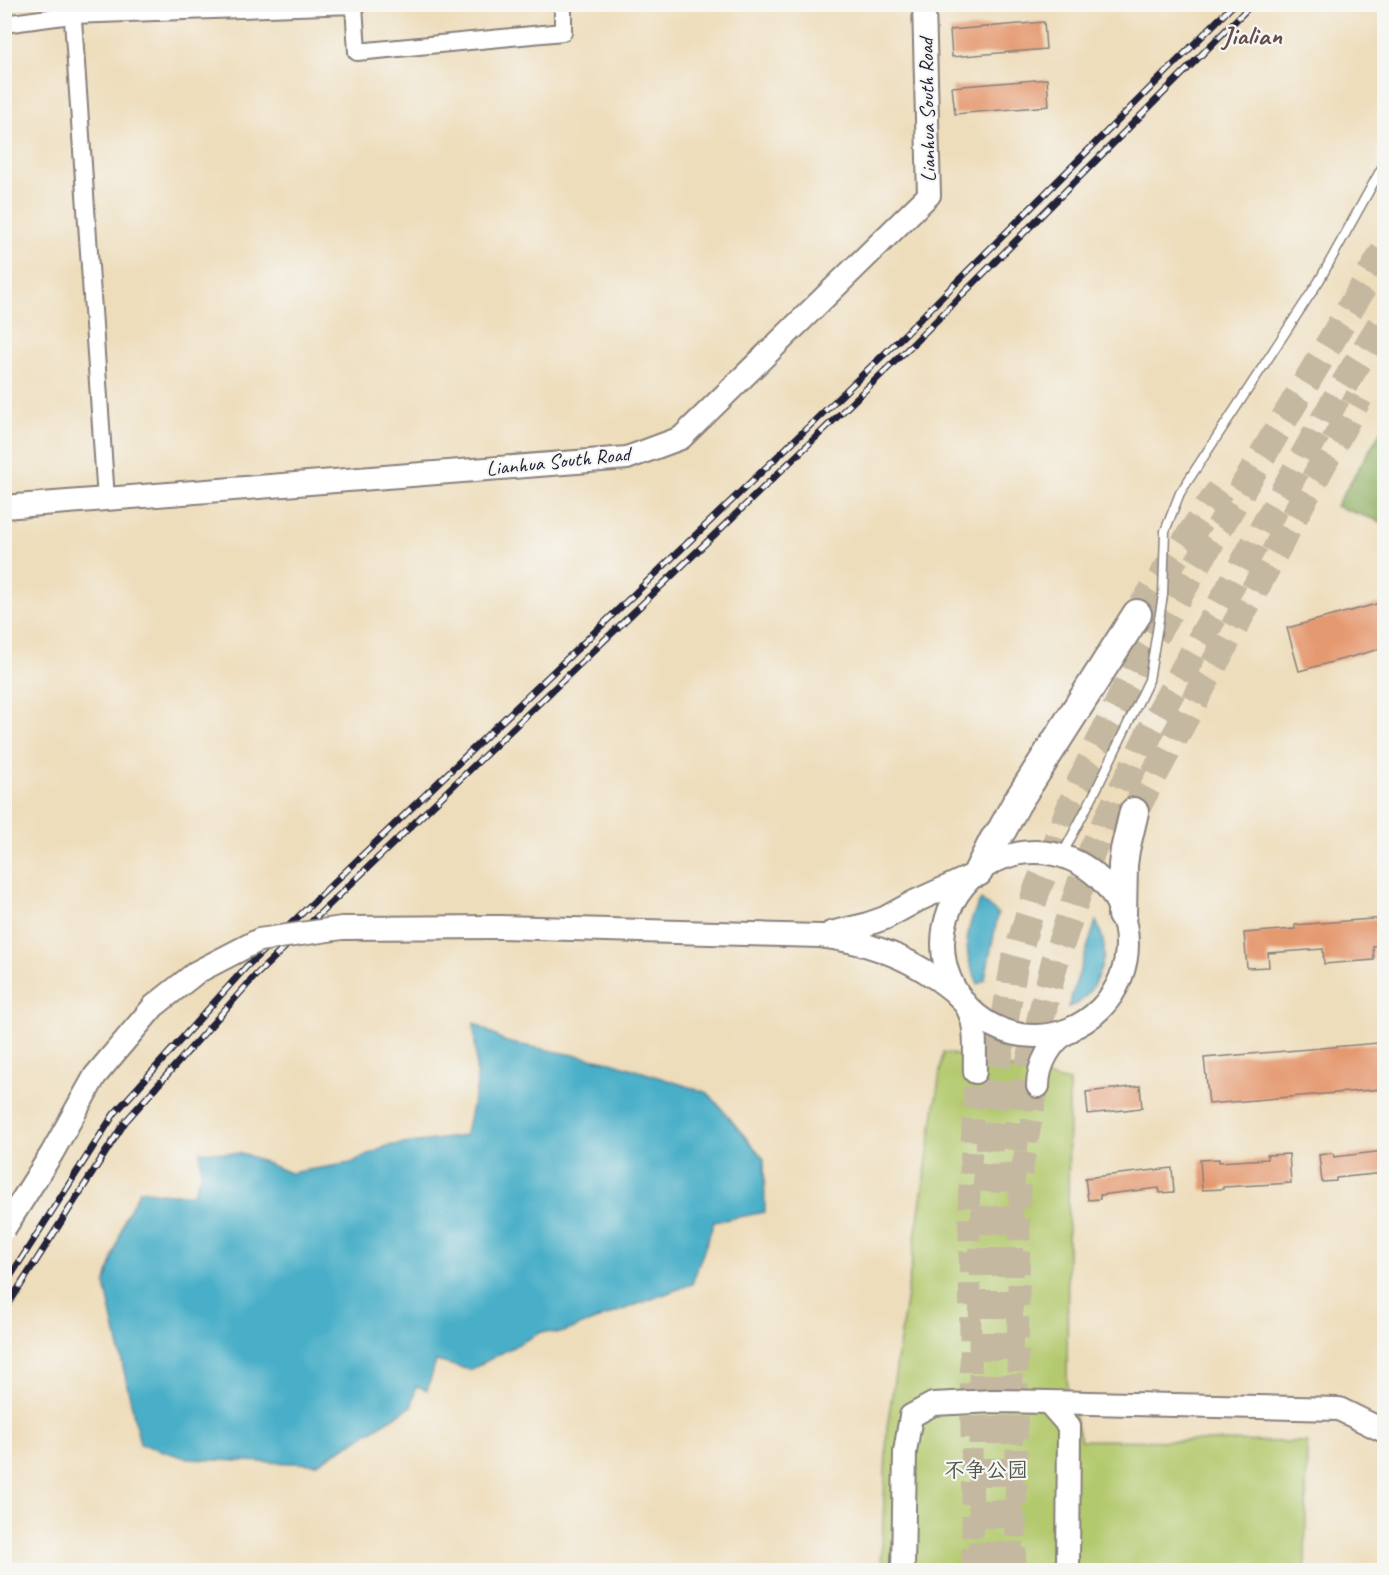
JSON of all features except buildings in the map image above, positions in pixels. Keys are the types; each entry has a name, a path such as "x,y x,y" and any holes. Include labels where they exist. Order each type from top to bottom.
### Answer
{"highway":[{"path":"978,872 1016,804 1137,614"},
{"path":"1122,915 1124,858 1134,812"}],"street":[{"path":"4,24 71,10 354,5 357,52 563,32 562,4"},
{"name":"Lianhua South Road","path":"4,507 627,458 681,438 929,195 924,4"},
{"path":"71,10 106,499"},
{"path":"975,1072 973,1024 966,1006 948,975 944,958 945,926 949,912 956,896 978,872 989,864 1026,853 1044,853 1068,858 1096,875 1118,902 1128,939 1127,958 1123,975 1107,1002 1094,1015 1062,1035 1042,1062 1038,1086"},
{"path":"820,936 885,918 978,872"},
{"path":"4,1228 52,1152 95,1076 154,1006 197,972 259,940 342,928 499,927 841,938 889,952 926,971 948,986 977,1016 992,1025 1013,1033 1043,1036 1072,1030"},
{"path":"903,1570 905,1452 911,1416 933,1404 994,1401 1339,1409 1384,1431"},
{"path":"1048,1402 1069,1426 1068,1570"}],"lane":[{"path":"1061,857 1149,680 1163,595 1165,531 1180,493 1319,281 1384,164"}],"green space":[{"path":"1384,426 1384,523 1336,506"},
{"name":"不争公园","path":"943,1052 1069,1082 1067,1389 1081,1440 1307,1442 1305,1570 881,1570 887,1428"}],"water":[{"path":"981,900 998,914 985,979 978,984 969,959 967,941 971,920"},
{"path":"1096,921 1104,945 1101,967 1087,994 1077,1004 1068,1007"},
{"path":"474,1023 506,1042 611,1062 708,1093 764,1159 765,1212 714,1222 692,1284 561,1333 541,1332 470,1370 436,1361 427,1390 416,1386 412,1406 317,1464 189,1459 140,1444 105,1284 125,1218 140,1190 169,1194 193,1194 201,1173 200,1151 245,1154 290,1173 351,1163 387,1146 465,1136 477,1085"}],"tunnel":[{"path":"982,1570 983,1245 988,1167 996,1073 1014,965 1036,892 1081,781 1136,667 1384,252"},
{"path":"1009,1570 1009,1210 1013,1151 1024,1085 1055,961 1092,851 1159,714 1342,388 1384,319"},
{"path":"1134,812 1359,397"},
{"path":"1137,614 1220,490"},
{"path":"973,1570 969,1200 975,1072"},
{"path":"1015,1570 1020,1180 1038,1086"}],"railway":[{"path":"4,1286 114,1114 246,967 905,334 1234,4"},
{"path":"4,1311 125,1122 255,976 914,343 1252,4"}],"district":[{"name":"Jialian","path":"1252,35"}]}
